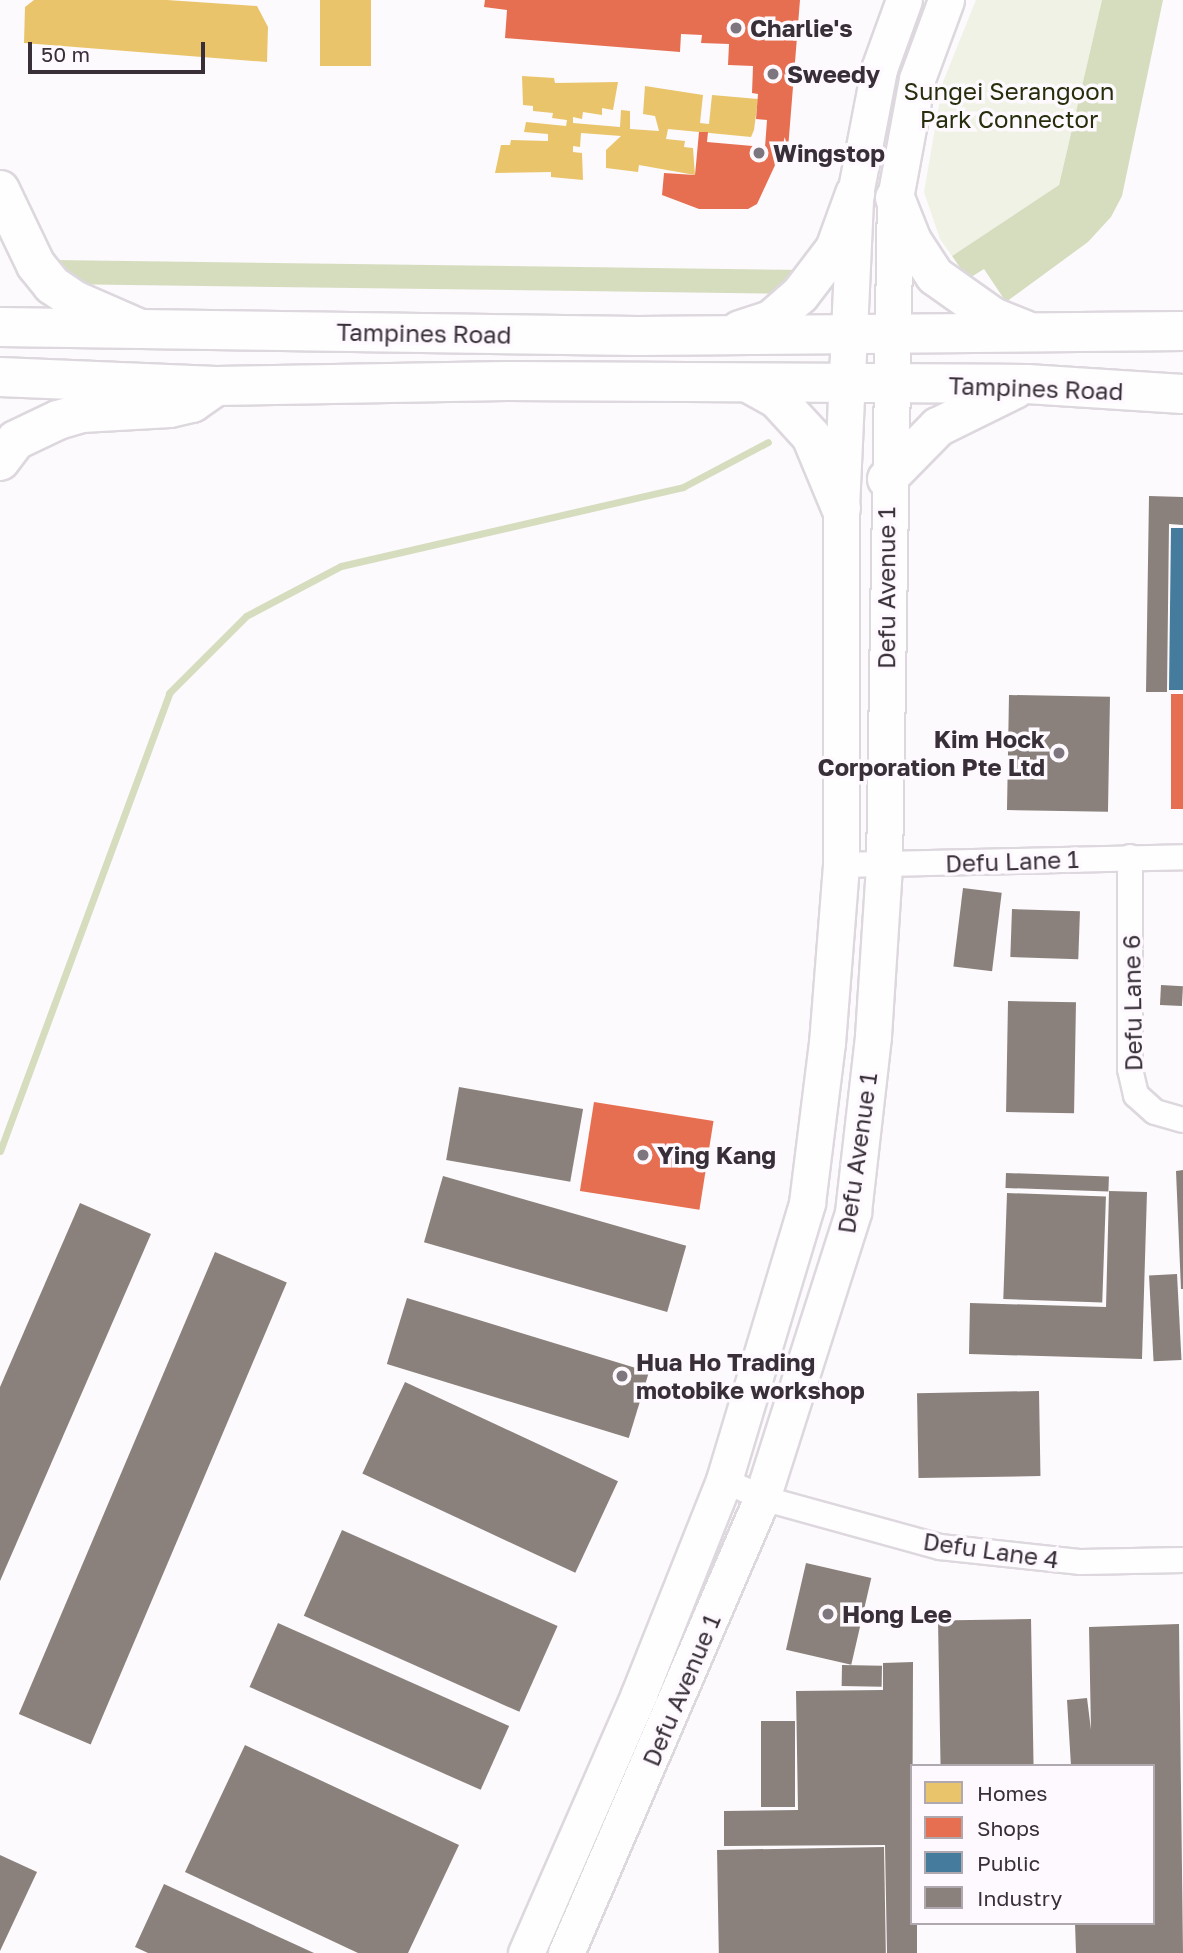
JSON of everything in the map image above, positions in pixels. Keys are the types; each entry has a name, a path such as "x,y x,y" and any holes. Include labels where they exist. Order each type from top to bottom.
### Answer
{"main road":[{"path":"847,384 855,194 879,69 904,0"},
{"path":"890,385 895,198 917,79 946,0"},
{"path":"0,190 36,265 52,285 76,301 140,329"},
{"path":"725,335 771,320 800,295 835,249 855,194"},
{"path":"895,198 912,241 935,276 993,317 1037,334"},
{"name":"Tampines Road","path":"0,327 725,335 1183,331"},
{"name":"Tampines Road","path":"0,377 216,386 508,381 1027,384 1183,394"},
{"path":"748,383 777,399 811,436 841,508"},
{"name":"Defu Avenue 1","path":"526,1953 639,1694 724,1479 807,1202 827,1043 841,865 841,508 847,384"},
{"path":"887,479 938,427 1027,384"},
{"name":"Defu Avenue 1","path":"566,1953 762,1498 853,1212 873,1036 884,865 890,385"},
{"path":"0,461 16,440 58,420 82,413 170,408 192,403 216,386"}],"street":[{"name":"Defu Lane 6","path":"1130,857 1130,1069 1136,1095 1154,1112 1183,1120"},
{"name":"Defu Lane 1","path":"841,865 1183,857"},
{"name":"Defu Lane 4","path":"724,1479 762,1498 940,1547 1082,1562 1183,1560"}],"green space":[{"name":"Sungei Serangoon Park Connector","path":"976,0 1102,0 1059,185 952,256 940,239 924,192 943,82"}],"shaded area":[{"path":"1102,0 1163,0 1122,196 1111,217 1088,242 1006,302 984,269 968,279 952,256 1059,185"}],"building: Homes":[{"path":"34,0 167,0 257,6 268,27 267,62 24,43 25,7"},
{"path":"320,0 371,0 371,66 320,66"},
{"path":"522,76 554,78 555,83 618,82 613,110 602,108 602,115 583,112 582,119 573,117 573,123 620,127 621,110 630,111 630,129 659,131 655,116 643,114 645,86 703,95 700,123 709,124 712,95 758,99 754,130 751,137 668,129 666,139 685,141 684,147 693,148 695,175 639,165 638,172 606,168 606,150 621,136 581,133 580,147 573,146 573,152 582,153 583,180 551,177 551,172 495,173 501,145 510,145 511,140 548,141 548,134 524,132 526,122 566,126 567,120 552,118 553,113 533,111 533,106 523,105"}],"building: Shops":[{"path":"485,0 800,0 788,149 783,148 757,204 748,209 699,209 662,195 664,173 695,175 699,132 708,132 707,142 765,147 767,120 756,119 758,94 752,93 753,66 728,65 729,44 701,43 702,35 681,34 680,52 505,38 507,10 484,7"},
{"path":"1171,694 1183,694 1183,809 1171,809"},
{"path":"594,1102 714,1121 699,1210 580,1191"}],"building: Public":[{"path":"1171,528 1183,528 1183,690 1169,690"}],"building: Industry":[{"path":"1149,496 1183,497 1183,525 1169,524 1167,692 1146,692"},
{"name":"Kim Hock Corporation Pte Ltd","path":"1009,695 1110,697 1108,812 1007,810"},
{"path":"963,888 1002,893 992,971 953,966"},
{"path":"1012,909 1080,911 1078,959 1010,957"},
{"path":"1161,985 1183,986 1182,1006 1160,1005"},
{"path":"1008,1001 1076,1002 1074,1113 1006,1112"},
{"path":"459,1087 583,1109 570,1182 446,1160"},
{"path":"1183,1170 1183,1289 1181,1289 1176,1171"},
{"path":"1006,1173 1109,1177 1108,1192 1005,1188"},
{"path":"443,1176 686,1246 667,1312 424,1242"},
{"path":"1109,1191 1147,1192 1142,1359 969,1354 970,1303 1106,1307"},
{"path":"1007,1193 1106,1196 1102,1302 1003,1299"},
{"path":"80,1203 151,1234 0,1581 0,1387"},
{"path":"215,1252 287,1282 91,1745 19,1714"},
{"path":"1177,1274 1182,1360 1154,1361 1149,1275"},
{"path":"407,1298 649,1372 629,1438 387,1364"},
{"path":"405,1382 618,1481 575,1573 362,1474"},
{"path":"1039,1391 1040,1476 919,1478 917,1393"},
{"path":"342,1530 558,1626 519,1712 304,1616"},
{"name":"Hong Lee","path":"806,1563 871,1578 851,1665 786,1650"},
{"path":"1031,1619 1034,1764 941,1764 938,1621"},
{"path":"278,1623 509,1726 481,1790 250,1687"},
{"path":"1179,1624 1183,1953 1076,1953 1075,1925 1155,1925 1155,1764 1071,1764 1067,1700 1087,1698 1091,1730 1089,1627"},
{"path":"913,1662 910,1925 917,1925 917,1953 887,1953 885,1845 724,1846 724,1811 798,1810 796,1691 883,1690 883,1663"},
{"path":"842,1665 882,1666 882,1687 842,1686"},
{"path":"761,1721 795,1721 795,1807 761,1807"},
{"path":"245,1745 459,1845 408,1953 358,1953 185,1872"},
{"path":"884,1847 886,1953 719,1953 717,1850"},
{"path":"0,1855 37,1872 0,1951"},
{"path":"164,1884 314,1953 148,1953 135,1947"}],"waterway":[{"path":"55,272 804,282"},
{"path":"0,1151 169,693 246,616 341,566 683,487 768,442"}],"place":[{"name":"Charlie's","path":"736,28"},
{"name":"Sweedy","path":"773,74"},
{"name":"Wingstop","path":"759,153"},
{"name":"Kim Hock Corporation Pte Ltd","path":"1059,753"},
{"name":"Ying Kang","path":"643,1155"},
{"name":"Hua Ho Trading motobike workshop","path":"622,1376"},
{"name":"Hong Lee","path":"828,1614"}]}
